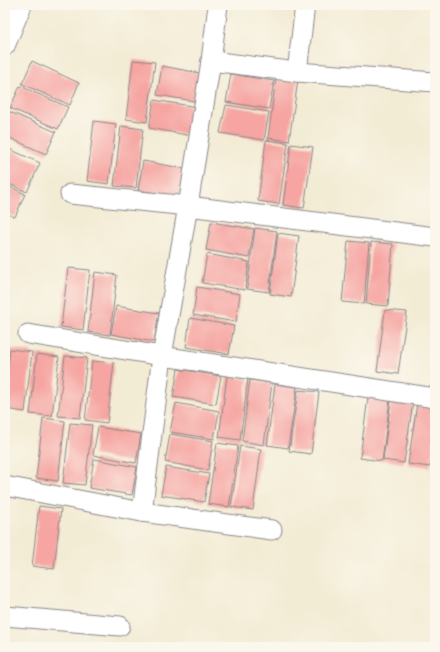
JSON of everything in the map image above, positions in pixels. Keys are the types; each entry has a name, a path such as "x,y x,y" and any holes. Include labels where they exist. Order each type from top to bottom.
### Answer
{"street":[{"path":"5,46 22,5"},
{"path":"142,512 162,356 188,206 211,61 218,5"},
{"path":"297,72 305,5"},
{"path":"211,61 297,72 435,82"},
{"path":"70,194 188,206 435,237"},
{"path":"28,334 435,398"},
{"path":"5,486 142,512 272,530"},
{"path":"5,616 120,626"}],"building":[{"path":"133,60 155,62 147,122 126,119"},
{"path":"32,61 79,83 70,105 22,84"},
{"path":"162,66 205,74 200,102 157,95"},
{"path":"231,74 274,81 269,109 226,102"},
{"path":"276,77 298,80 289,141 268,138"},
{"path":"20,86 68,107 58,129 10,108"},
{"path":"154,100 197,107 192,136 149,128"},
{"path":"226,105 269,112 264,140 220,133"},
{"path":"8,111 56,132 46,154 5,136 5,118"},
{"path":"94,121 116,124 109,184 87,181"},
{"path":"121,126 143,129 136,188 114,186"},
{"path":"266,140 288,143 279,204 258,201"},
{"path":"291,144 313,147 304,208 283,205"},
{"path":"5,147 40,163 27,192 5,182"},
{"path":"143,161 186,169 181,197 138,190"},
{"path":"5,184 25,194 15,217 5,213"},
{"path":"211,222 254,229 249,258 206,250"},
{"path":"255,228 277,231 269,292 247,289"},
{"path":"278,233 299,236 291,297 270,294"},
{"path":"348,241 369,243 364,304 342,302"},
{"path":"371,242 393,244 388,306 366,304"},
{"path":"207,254 249,262 245,290 202,283"},
{"path":"68,268 90,270 83,330 61,327"},
{"path":"95,272 117,275 110,335 88,332"},
{"path":"197,287 240,294 236,322 193,315"},
{"path":"116,306 159,313 154,342 111,334"},
{"path":"385,310 407,312 398,374 377,371"},
{"path":"190,318 234,326 229,354 186,347"},
{"path":"10,349 32,352 25,412 5,409 5,394"},
{"path":"37,354 59,357 52,416 30,414"},
{"path":"65,356 87,358 80,418 58,416"},
{"path":"92,361 114,363 107,423 85,420"},
{"path":"178,369 221,376 216,404 173,397"},
{"path":"227,376 248,379 240,440 219,437"},
{"path":"250,380 272,383 264,445 242,441"},
{"path":"275,384 297,387 288,448 267,445"},
{"path":"298,390 319,392 311,454 289,451"},
{"path":"368,397 390,400 382,461 360,458"},
{"path":"391,399 413,402 404,463 383,460"},
{"path":"176,403 219,411 214,439 170,432"},
{"path":"417,403 435,405 435,431 430,467 408,464"},
{"path":"43,418 65,421 58,481 36,478"},
{"path":"70,423 92,425 85,485 63,483"},
{"path":"98,427 141,434 136,463 93,455"},
{"path":"170,434 213,441 208,470 165,462"},
{"path":"217,443 238,446 229,507 208,504"},
{"path":"240,446 261,449 253,510 231,507"},
{"path":"94,459 137,467 132,495 89,488"},
{"path":"166,467 209,474 204,502 161,495"},
{"path":"39,506 61,509 54,569 32,566"}]}
